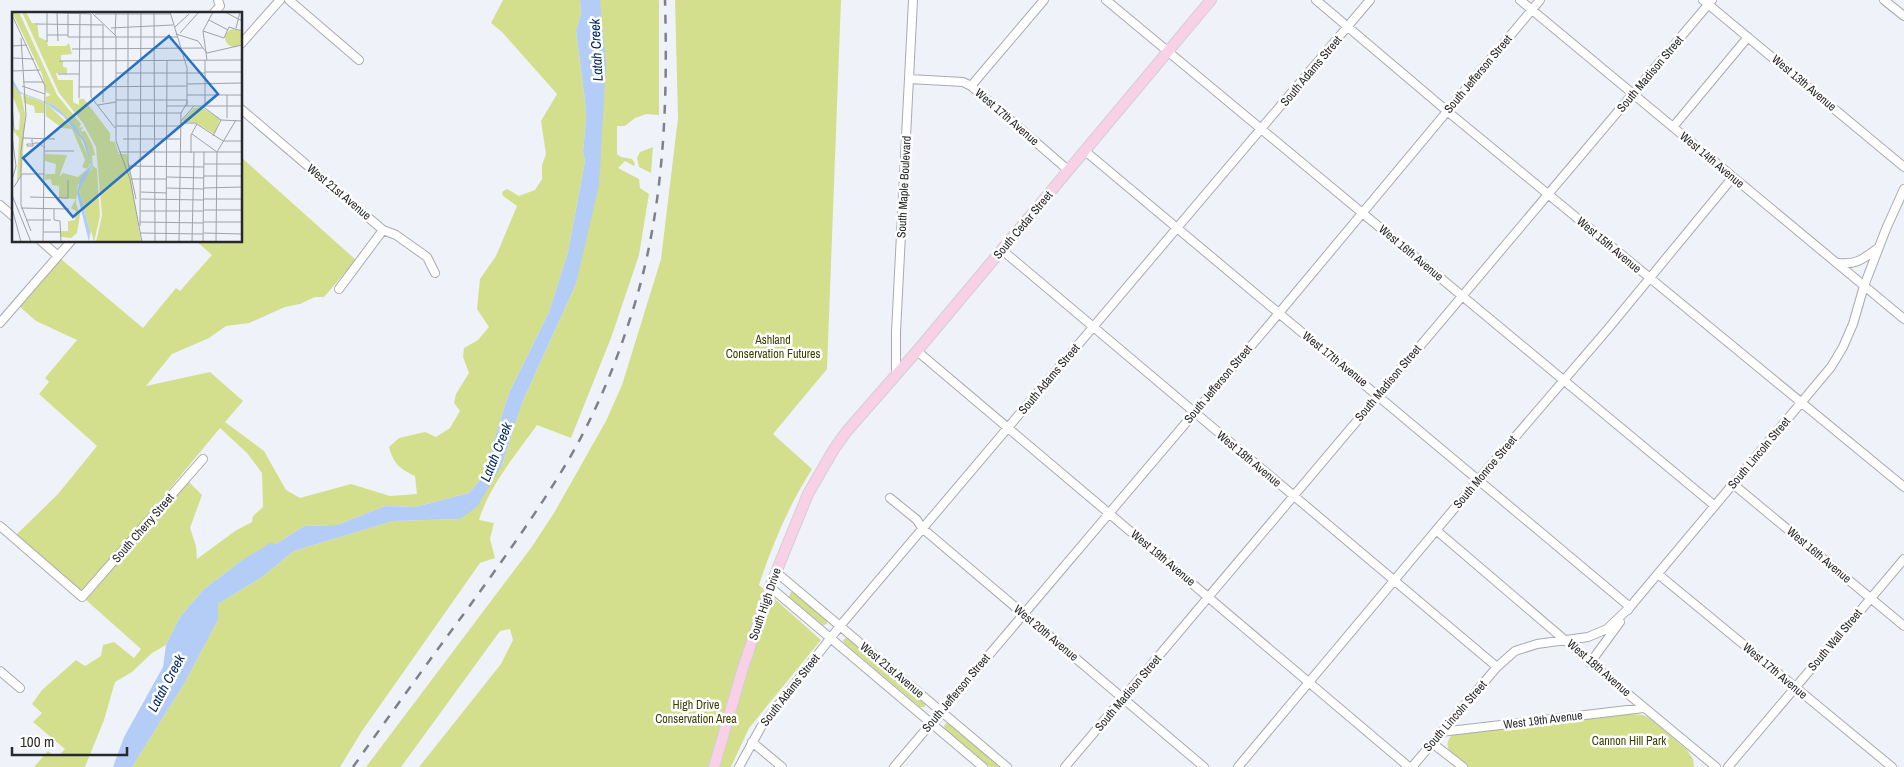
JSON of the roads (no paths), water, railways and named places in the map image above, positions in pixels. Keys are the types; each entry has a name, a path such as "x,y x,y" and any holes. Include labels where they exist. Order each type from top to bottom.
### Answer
{"main road":[{"name":"South Cedar Street","path":"834,449 1212,0"},
{"name":"South High Drive","path":"714,767 742,671 770,587 808,494 834,449"}],"street":[{"path":"215,12 220,6 218,0"},
{"path":"242,43 280,0"},
{"path":"289,0 360,60"},
{"name":"South Maple Boulevard","path":"896,374 896,332 913,0"},
{"path":"971,86 1044,0"},
{"name":"West 16th Avenue","path":"1106,0 1715,506"},
{"name":"West 15th Avenue","path":"1316,0 1447,111 1904,487"},
{"name":"South Adams Street","path":"739,767 752,742 775,708 830,638 1176,228 1262,130 1370,0"},
{"name":"West 14th Avenue","path":"1520,0 1904,319"},
{"name":"South Jefferson Street","path":"894,767 1279,313 1540,0"},
{"path":"1884,0 1904,16"},
{"name":"West 13th Avenue","path":"1708,1 1748,37 1904,166"},
{"name":"South Madison Street","path":"1065,767 1125,698 1292,496 1634,94 1708,1"},
{"path":"1673,127 1748,37"},
{"name":"West 17th Avenue","path":"909,79 963,82 971,86 1068,170"},
{"name":"West 21st Avenue","path":"242,110 383,230 396,235 426,257 435,273"},
{"name":"West 17th Avenue","path":"1085,151 1379,395 1630,607"},
{"name":"South Monroe Street","path":"1238,767 1733,177"},
{"path":"1864,286 1878,248 1904,189"},
{"path":"0,205 12,215"},
{"path":"339,289 383,230"},
{"path":"42,242 58,256"},
{"path":"0,323 70,242"},
{"path":"1837,263 1850,265 1861,261 1878,248"},
{"name":"West 18th Avenue","path":"1002,250 1092,328 1496,667"},
{"name":"South Lincoln Street","path":"1590,662 1630,607 1831,367 1843,347 1853,324 1864,286"},
{"name":"West 19th Avenue","path":"917,351 1410,767"},
{"name":"South Cherry Street","path":"0,526 82,597 203,459"},
{"name":"West 16th Avenue","path":"1734,484 1904,626"},
{"name":"West 20th Avenue","path":"890,498 917,520 922,528 1125,698 1204,767"},
{"name":"West 18th Avenue","path":"1436,530 1704,759 1716,767"},
{"name":"South Wall Street","path":"1728,767 1904,559"},
{"name":"West 21st Avenue","path":"776,572 1007,767"},
{"name":"West 17th Avenue","path":"1658,574 1892,767"},
{"name":"West 21st Avenue","path":"770,587 983,767"},
{"name":"South Lincoln Street","path":"1410,767 1496,667 1515,651 1537,644 1588,637 1608,628 1630,607"},
{"path":"0,671 20,688"},
{"name":"West 19th Avenue","path":"1441,732 1644,708"},
{"path":"752,742 782,767"},
{"path":"1432,743 1463,767"},
{"path":"1700,767 1704,759"}],"water":[{"name":"Latah Creek","path":"580,0 600,0 606,63 599,185 576,284 522,403 502,465 477,507 460,519 393,521 294,551 262,577 218,604 218,620 184,684 132,767 113,767 124,737 163,667 166,645 180,617 204,589 241,561 270,543 276,544 304,526 337,525 385,506 415,507 469,493 482,478 509,393 549,312 568,252 585,161 583,152 586,118 585,101 576,31 581,14"}],"railway":[{"path":"353,767 491,577 544,499 578,443 610,375 641,283 657,203 666,81 665,0"}],"park label":[{"name":"Ashland Conservation Futures","path":"773,347"},
{"name":"High Drive Conservation Area","path":"696,712"},
{"name":"Cannon Hill Park","path":"1629,741"}]}
